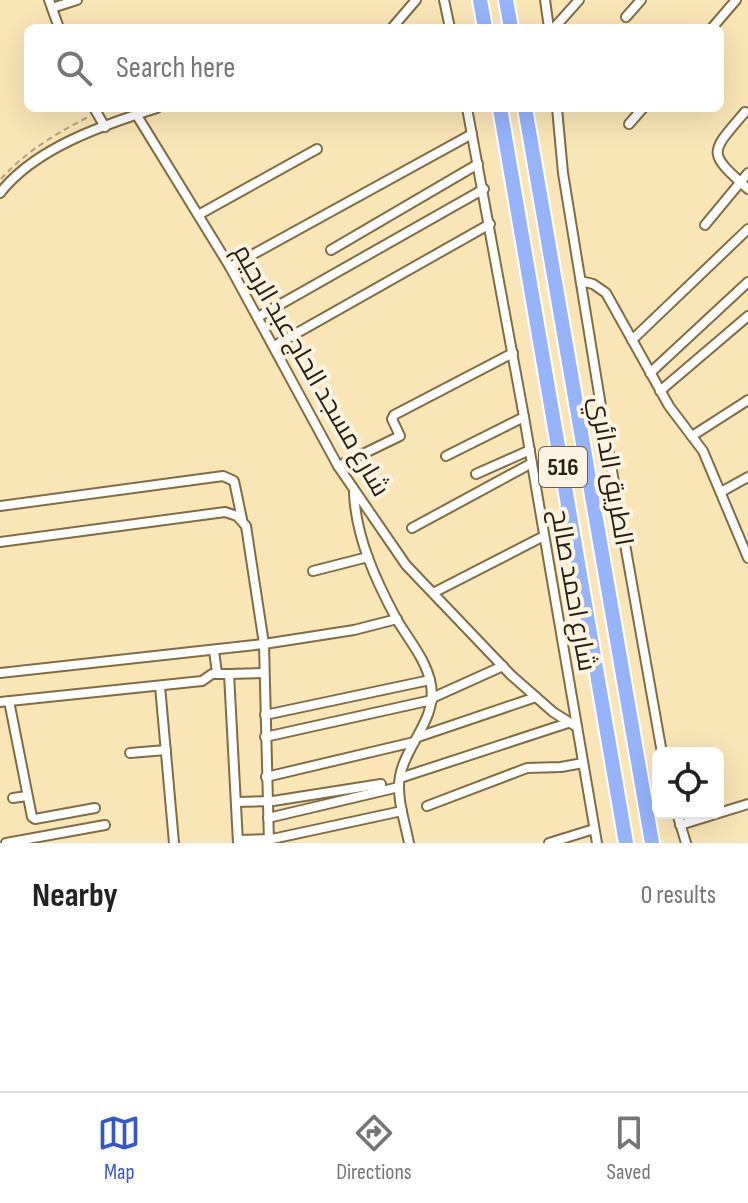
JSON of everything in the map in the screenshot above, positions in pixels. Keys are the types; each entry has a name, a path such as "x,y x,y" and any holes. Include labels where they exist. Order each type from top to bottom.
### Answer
{"highway":[{"path":"480,0 484,24"},
{"path":"506,0 510,24"},
{"name":"الطريق الدائري","path":"501,112 626,843"},
{"name":"الطريق الدائري","path":"526,112 652,843"}],"street":[{"path":"58,24 51,4 77,0"},
{"path":"395,24 416,0"},
{"path":"444,0 449,24"},
{"path":"545,0 551,24"},
{"path":"556,24 579,0"},
{"path":"626,17 641,0"},
{"path":"715,24 736,0"},
{"path":"96,112 105,127"},
{"path":"0,193 27,165 66,143 143,112"},
{"name":"شارع احمد صالح","path":"468,112 530,450 572,725 583,763 597,843"},
{"path":"557,112 563,173 608,451 661,747"},
{"path":"629,124 640,112"},
{"path":"745,112 716,153 717,160 748,189"},
{"name":"شارع مسجد الحاج عبد الرحيم","path":"136,114 200,214 338,466 406,565 503,666 572,725"},
{"path":"230,267 472,134"},
{"path":"200,214 317,149"},
{"path":"331,250 478,164"},
{"path":"705,225 748,173"},
{"path":"258,317 484,189"},
{"path":"274,346 490,224"},
{"path":"632,340 748,229"},
{"path":"581,281 593,284 606,293 660,391 703,451 748,558"},
{"path":"650,373 748,282"},
{"path":"660,391 748,316"},
{"path":"338,466 400,436 392,419 394,415 513,353"},
{"path":"692,436 748,400"},
{"path":"446,456 524,417"},
{"path":"476,474 530,450"},
{"path":"412,528 532,463"},
{"path":"0,506 223,476 234,481 246,526 264,644 269,841"},
{"path":"721,492 748,477"},
{"path":"354,490 355,515 368,557 430,680 432,699 405,758 400,783 409,843"},
{"path":"0,542 225,512 242,519"},
{"path":"433,593 544,536"},
{"path":"313,571 368,557"},
{"path":"0,673 214,651 354,630 397,619"},
{"path":"214,651 217,673"},
{"path":"265,737 432,699 503,666"},
{"path":"95,808 35,819 31,816 4,702 205,680 217,673 264,673"},
{"path":"229,674 238,841 269,841 402,811"},
{"path":"265,715 430,680"},
{"path":"160,686 174,843"},
{"path":"266,777 416,739 536,697"},
{"path":"268,818 400,783 572,725"},
{"path":"130,753 166,750"},
{"path":"427,806 527,768 583,763"},
{"path":"236,802 267,801 381,784"},
{"path":"13,798 27,796"},
{"path":"680,825 748,804"},
{"path":"678,819 686,843"},
{"path":"6,843 105,825"},
{"path":"549,843 594,829"}],"path":[{"path":"0,180 31,151 92,112"}]}
